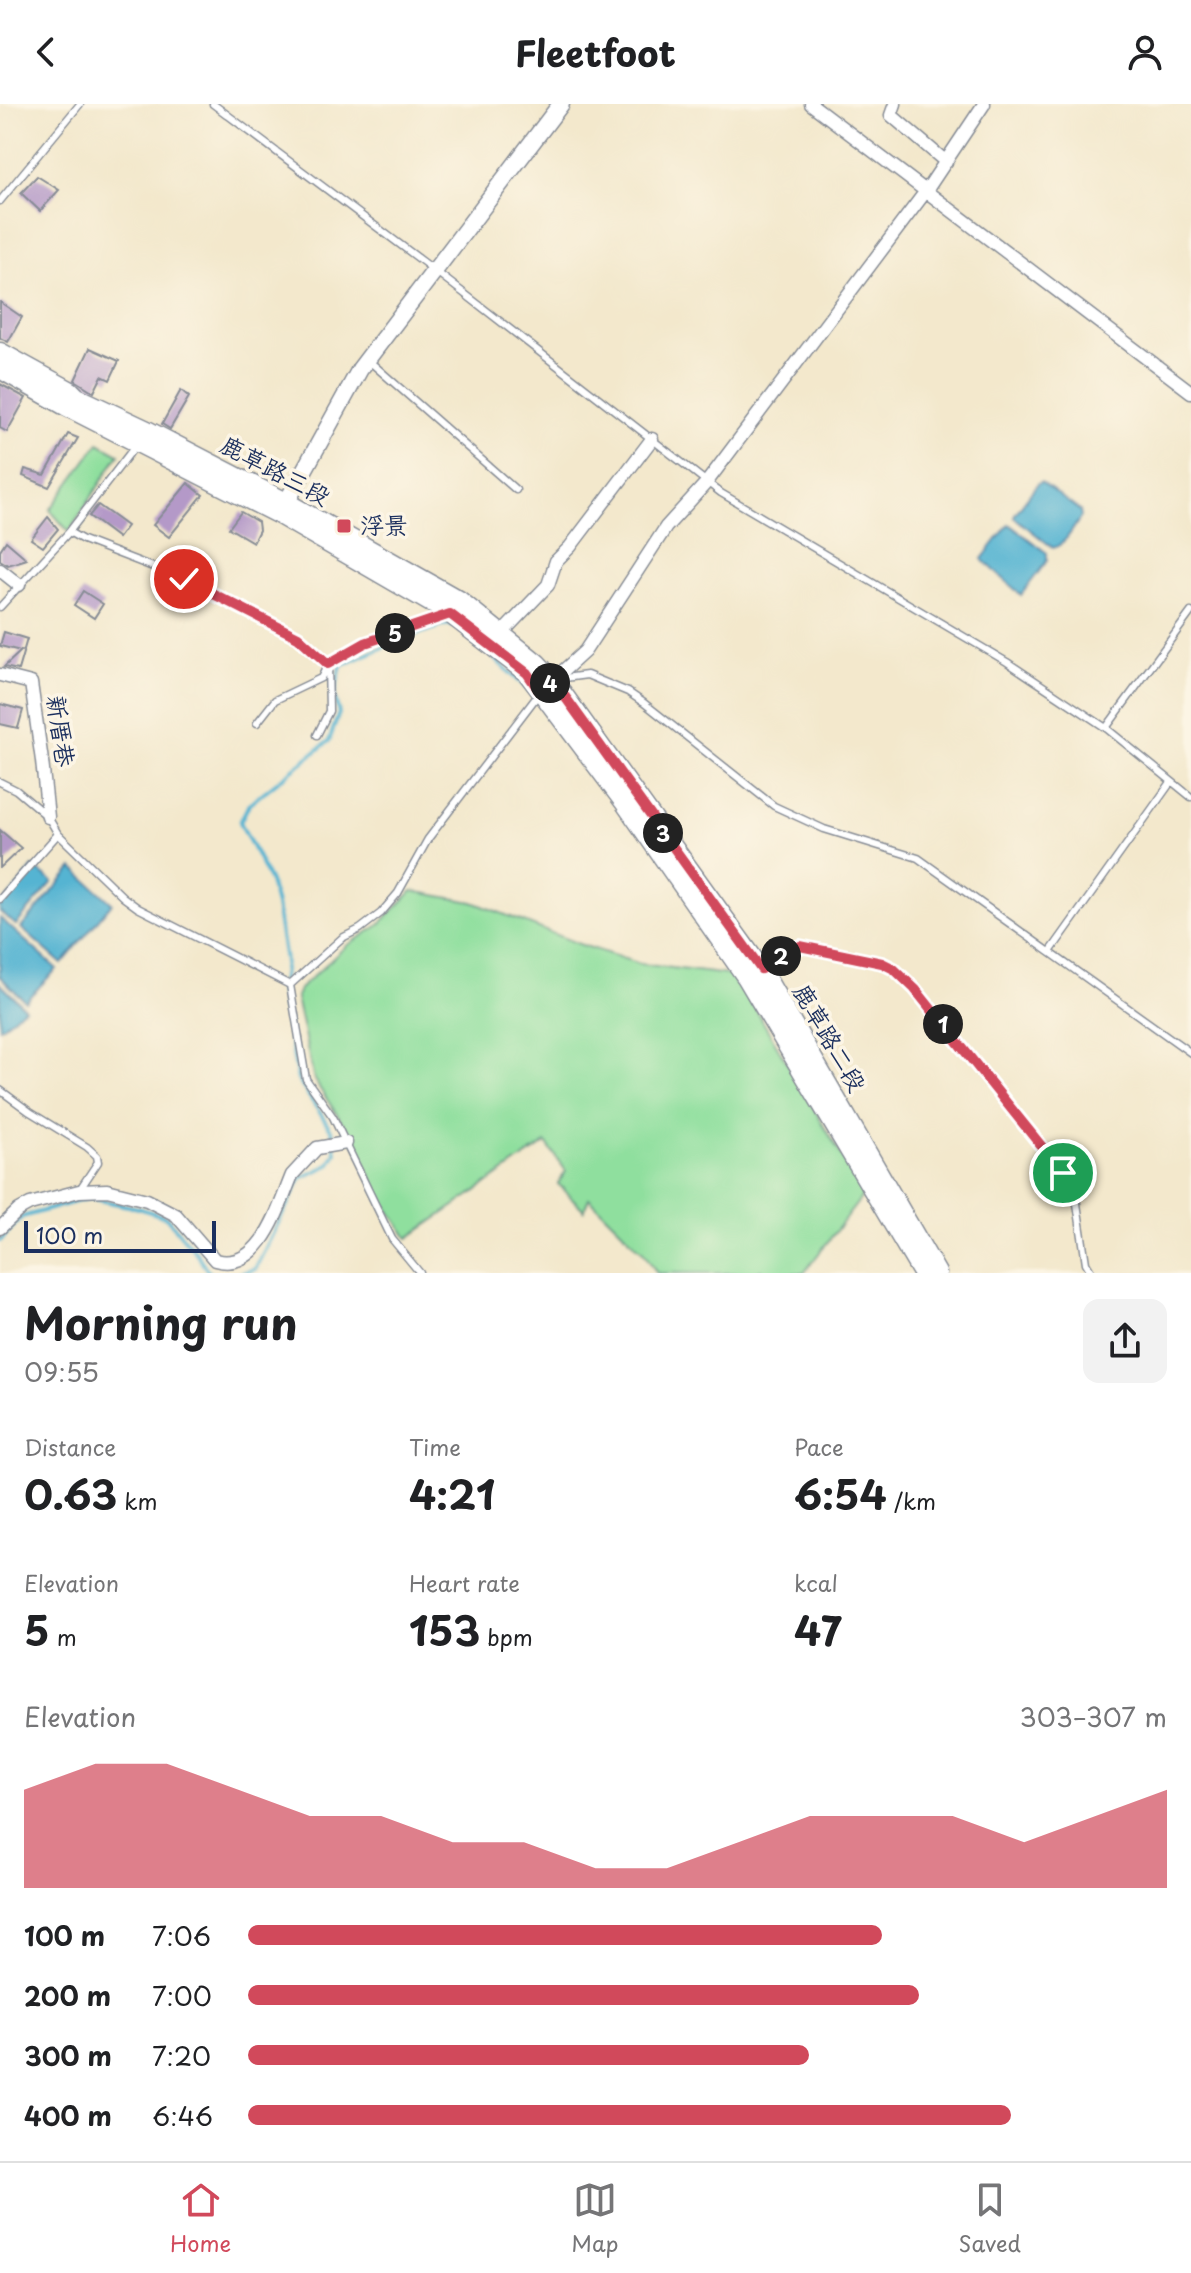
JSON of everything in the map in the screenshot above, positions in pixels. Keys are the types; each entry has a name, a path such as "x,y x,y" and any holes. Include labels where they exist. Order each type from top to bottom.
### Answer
{"main road":[{"name":"鹿草路三段","path":"0,352 143,436 282,509 501,634 547,686"},
{"name":"鹿草路三段","path":"0,369 67,407 143,436"},
{"name":"鹿草路三段","path":"455,607 527,673 547,686"},
{"name":"鹿草路二段","path":"547,686 761,969 937,1273"},
{"name":"鹿草路二段","path":"547,686 746,977 922,1273"}],"street":[{"path":"282,509 367,360 561,104"},
{"path":"811,104 1191,392"},
{"path":"895,104 891,115 946,162"},
{"path":"547,686 585,651 666,527 707,482 926,191 984,104"},
{"path":"501,634 548,585 556,561 652,439"},
{"path":"0,570 19,585"},
{"name":"新厝巷","path":"0,675 31,683 48,817"},
{"path":"0,1228 30,1204 79,1191 107,1190 155,1203 176,1215 215,1260 224,1263 243,1260 269,1232 296,1170 320,1146 346,1143"}],"lane":[{"path":"0,201 80,104"},
{"path":"213,104 434,270 721,493 1007,662 1106,728 1191,797"},
{"path":"367,360 516,490"},
{"path":"0,607 69,532 143,436"},
{"path":"69,532 184,579 298,637 328,664 329,711 317,735"},
{"path":"257,723 275,700 321,678 328,664 365,643 455,607"},
{"path":"1106,728 1191,612"},
{"path":"290,985 342,938 381,913 398,893 428,839 547,686 587,675 628,692 644,703 774,806 824,829 918,858 1191,1053"},
{"path":"0,782 16,790 48,817 58,834 138,908 290,985"},
{"path":"1050,952 1171,782"},
{"path":"0,899 58,834"},
{"path":"761,969 800,946 882,963 894,969 915,989 1072,1184 1086,1263 1092,1273"},
{"path":"290,985 306,1079 333,1117 392,1239 420,1273"},
{"path":"0,1090 97,1156 98,1162 79,1191"}],"green space":[{"path":"99,443 119,454 69,532 50,510"},
{"path":"412,891 473,902 579,944 640,964 736,976 864,1194 804,1273 764,1273 761,1270 757,1273 657,1273 644,1253 589,1198 584,1210 558,1184 566,1171 546,1143 408,1238 383,1201 350,1134 314,1080 296,998 299,989 346,946 378,926"}],"water":[{"path":"1041,482 1080,511 1081,517 1069,535 1053,548 1014,517"},
{"path":"1009,524 1047,553 1047,561 1021,595 982,559"},
{"path":"33,867 53,882 16,925 0,912 0,907"},
{"path":"73,868 112,903 62,964 21,928"},
{"path":"0,918 57,969 25,1001 0,976"},
{"path":"0,983 25,1008 0,1028"}],"building":[{"path":"37,176 59,190 40,211 21,193"},
{"path":"0,302 22,317 8,342 0,338"},
{"path":"90,348 119,361 110,380 102,376 94,392 75,380"},
{"path":"0,384 26,398 7,432 0,428"},
{"path":"181,390 189,397 170,429 162,424"},
{"path":"68,434 78,438 49,487 23,476 25,469 45,475"},
{"path":"188,483 203,495 169,537 153,525"},
{"path":"98,505 127,526 118,538 89,516"},
{"path":"241,512 258,522 259,530 253,542 229,528"},
{"path":"48,517 58,529 43,547 31,539"},
{"path":"6,541 27,559 8,565 0,560 0,550"},
{"path":"83,591 103,604 94,618 74,605"},
{"path":"4,632 27,639 18,670 4,667 21,651 0,646"},
{"path":"0,704 23,710 18,728 0,724"},
{"path":"0,830 21,848 0,868"}],"waterway":[{"path":"241,1273 255,1269 301,1178 329,1165 336,1153 332,1131 298,1080 281,992 285,961 276,905 270,882 240,822 249,804 329,741 339,713 334,695 341,666 400,640 448,624 452,626"},
{"path":"494,658 529,690"},
{"path":"0,1241 22,1217 89,1198 166,1217 209,1273"}],"place":[{"name":"浮景","path":"344,526"}],"route":[{"path":"184,579 298,637 328,664 365,643 450,614 527,673 540,692 553,680 761,969 800,946 866,959 894,969 915,989 1063,1173"}]}
